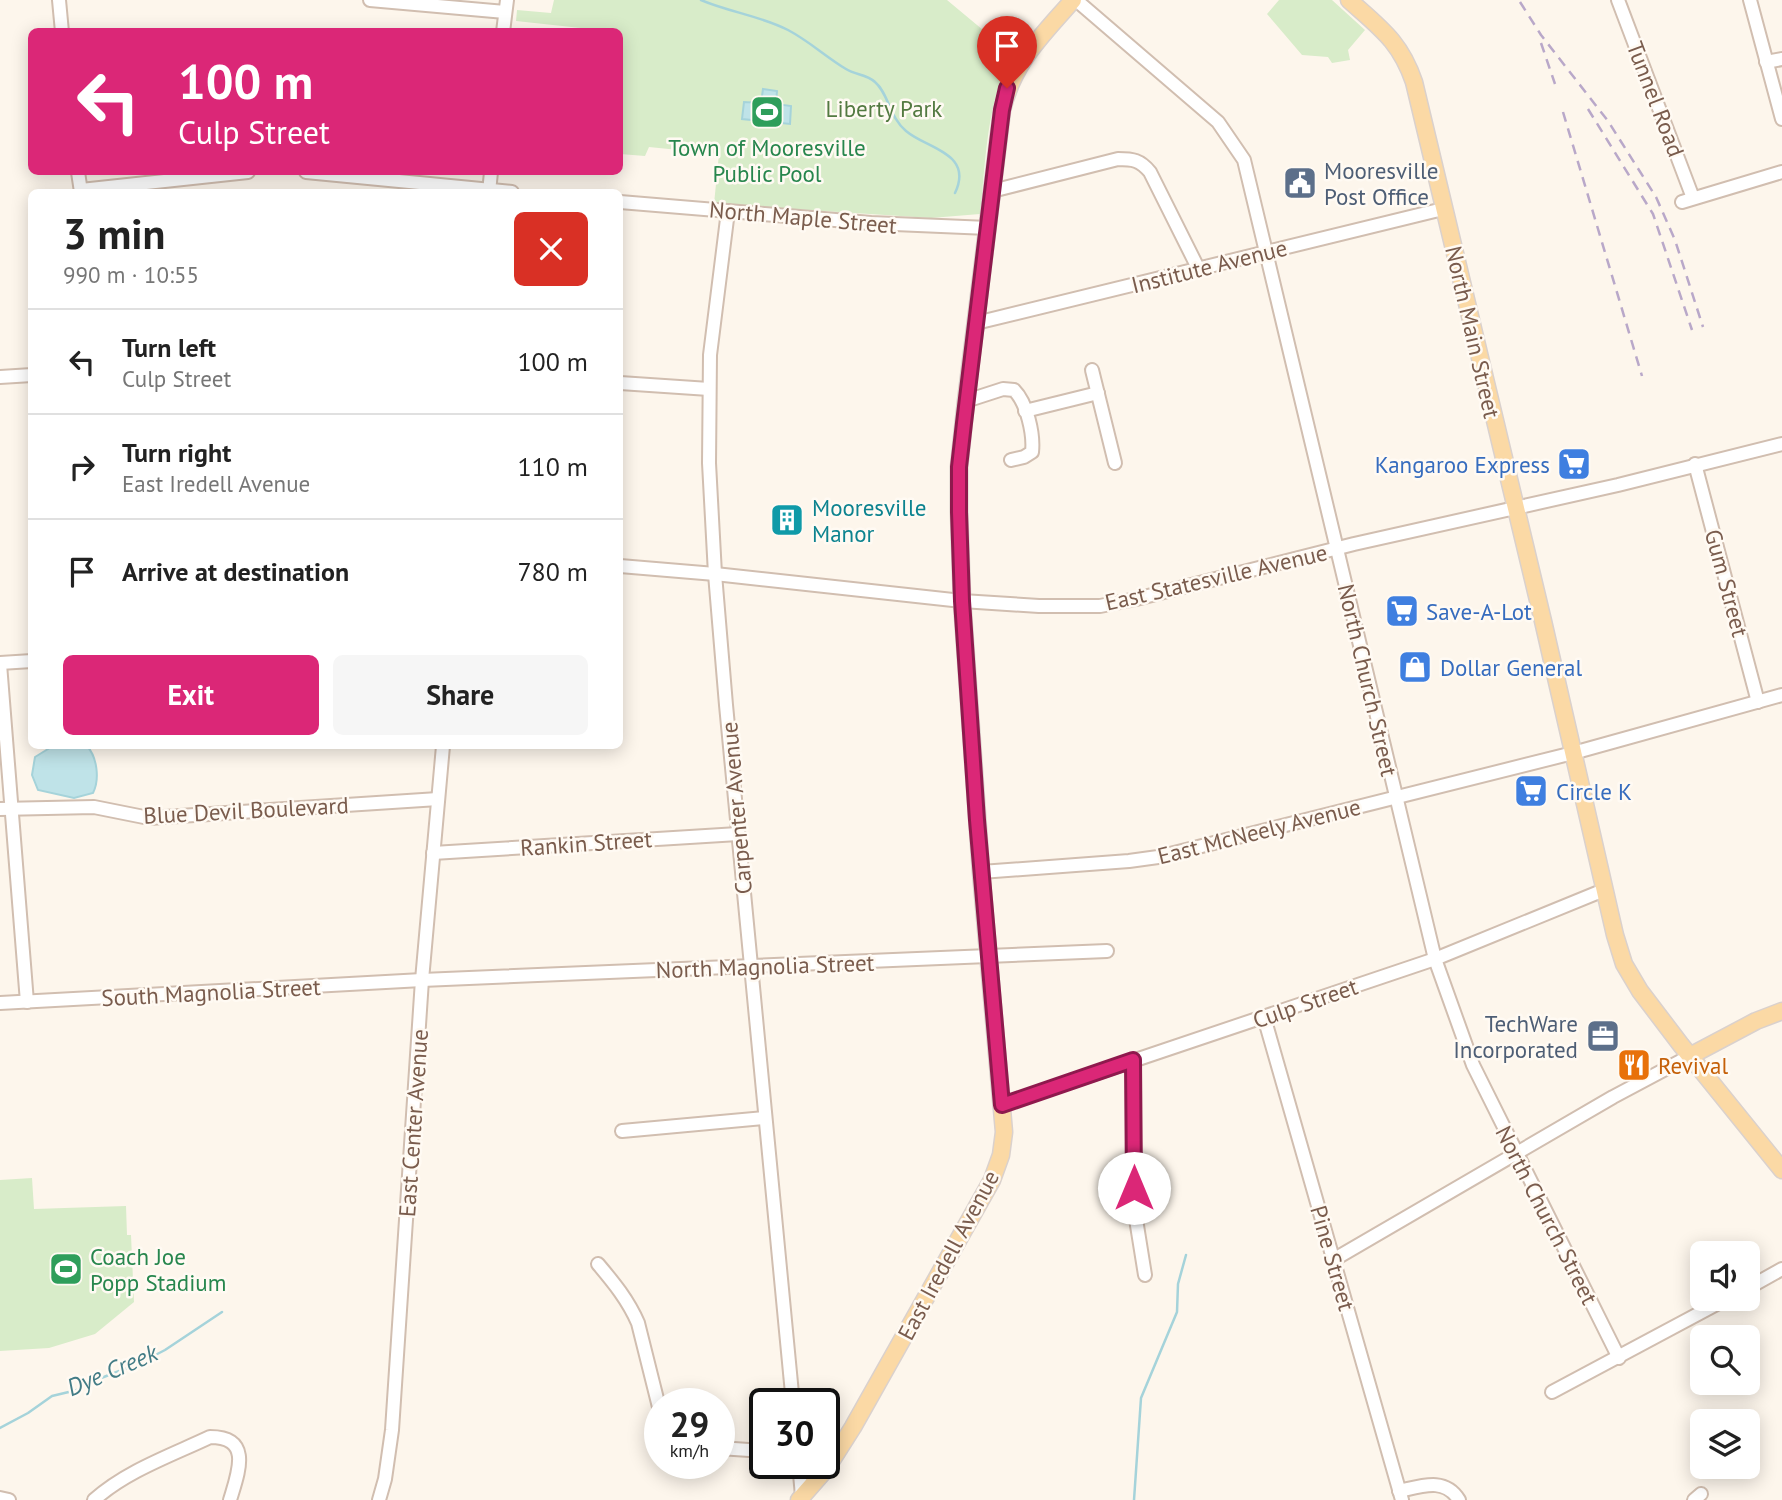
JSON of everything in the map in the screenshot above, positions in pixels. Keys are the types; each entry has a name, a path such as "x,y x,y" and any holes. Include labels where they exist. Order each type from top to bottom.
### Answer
{"main road":[{"name":"East Iredell Avenue","path":"801,1498 827,1468 853,1427 992,1180 1001,1155 1004,1132 981,872 962,601 959,467 1002,110 1007,88 1026,54 1074,0"},
{"name":"North Main Street","path":"1349,0 1395,42 1406,61 1515,507 1604,890 1625,964 1640,991 1689,1056 1782,1170"},
{"path":"1689,1056 1756,1021 1782,1011"}],"street":[{"path":"59,0 62,28"},
{"path":"370,0 506,6 503,28"},
{"name":"North Church Street","path":"1074,0 1196,101 1225,129 1244,160 1435,959 1473,1065 1619,1358"},
{"name":"Tunnel Road","path":"1618,0 1687,200 1782,172"},
{"path":"1750,0 1782,119"},
{"path":"1766,62 1782,59"},
{"path":"992,191 1118,159 1133,159 1143,163 1150,172 1198,268"},
{"path":"99,189 222,175"},
{"path":"333,175 462,189"},
{"name":"North Maple Street","path":"623,202 871,223 988,228"},
{"name":"Institute Avenue","path":"976,323 1443,209"},
{"name":"Carpenter Avenue","path":"728,211 710,355 709,463 715,574 738,834 791,1388"},
{"path":"1092,370 1115,463"},
{"path":"0,377 28,375"},
{"path":"623,383 709,389"},
{"path":"966,401 1003,389 1014,390 1022,398 1033,443 1032,452 1011,460"},
{"path":"1025,411 1098,393"},
{"name":"East Statesville Avenue","path":"623,566 962,601 1100,606 1782,444"},
{"name":"Gum Street","path":"1695,464 1758,702"},
{"path":"27,1002 6,809 0,664 28,661"},
{"name":"East McNeely Avenue","path":"981,872 1158,857 1573,753 1782,695"},
{"name":"East Center Avenue","path":"379,1500 392,1430 422,980 443,749"},
{"name":"Blue Devil Boulevard","path":"6,809 94,807 149,818 438,799"},
{"name":"Rankin Street","path":"433,853 738,834"},
{"name":"Culp Street","path":"1002,1105 1435,959 1604,890"},
{"name":"North Magnolia Street","path":"422,980 1107,951"},
{"name":"South Magnolia Street","path":"0,1003 422,980"},
{"name":"Pine Street","path":"1264,1017 1401,1495"},
{"path":"1333,1260 1613,1097 1689,1056"},
{"path":"1133,1060 1135,1213 1145,1275"},
{"path":"622,1132 765,1118"},
{"path":"598,1264 625,1296 638,1323 654,1388"},
{"path":"1760,1281 1782,1269"},
{"path":"1552,1392 1704,1311"},
{"path":"94,1500 108,1488 143,1469 210,1437 223,1437 232,1442 240,1452 239,1468 230,1500"},
{"path":"800,1479 801,1498"},
{"path":"1401,1495 1438,1484 1453,1490 1459,1500"},
{"path":"0,1498 9,1500"}],"green space":[{"name":"Liberty Park","path":"554,0 947,0 1013,55 1004,73 992,111 980,214 931,218 714,204 719,154 649,147 645,156 623,154 623,28 581,28 516,21 517,10 551,13"},
{"path":"1279,0 1332,0 1365,30 1348,50 1350,60 1332,63 1328,57 1302,55 1267,14"},
{"name":"Coach Joe Popp Stadium","path":"32,1178 34,1209 126,1206 127,1235 131,1235 134,1302 95,1334 49,1348 0,1351 0,1180"}],"water":[{"name":"Town of Mooresville Public Pool","path":"763,89 777,91 776,104 791,106 790,124 742,119 744,102 761,103"},
{"path":"48,749 89,749 96,768 93,793 74,798 38,790 32,775 35,757"}],"waterway":[{"path":"701,0 778,25 846,69 872,79 880,87 900,125 953,161 958,169 959,180 955,193"},
{"path":"1134,1500 1141,1398 1177,1312 1178,1284 1186,1255"},
{"name":"Dye Creek","path":"0,1428 52,1396 77,1390 165,1350 222,1312"}],"railway":[{"path":"1520,2 1541,35 1608,121 1656,197 1675,240 1703,327"},
{"path":"1541,43 1555,84"},
{"path":"1588,109 1653,214 1692,330"},
{"path":"1563,112 1642,376"}],"place":[{"name":"Town of Mooresville Public Pool","path":"767,112"},
{"name":"Mooresville Post Office","path":"1300,183"},
{"name":"Kangaroo Express","path":"1574,464"},
{"name":"Mooresville Manor","path":"787,520"},
{"name":"Save-A-Lot","path":"1402,611"},
{"name":"Dollar General","path":"1415,667"},
{"name":"Circle K","path":"1531,791"},
{"name":"TechWare Incorporated","path":"1603,1036"},
{"name":"Revival","path":"1634,1065"},
{"name":"Coach Joe Popp Stadium","path":"66,1269"}],"route":[{"path":"1007,88 1002,110 959,467 962,601 981,872 1002,1105 1133,1060 1134,1188"}]}
